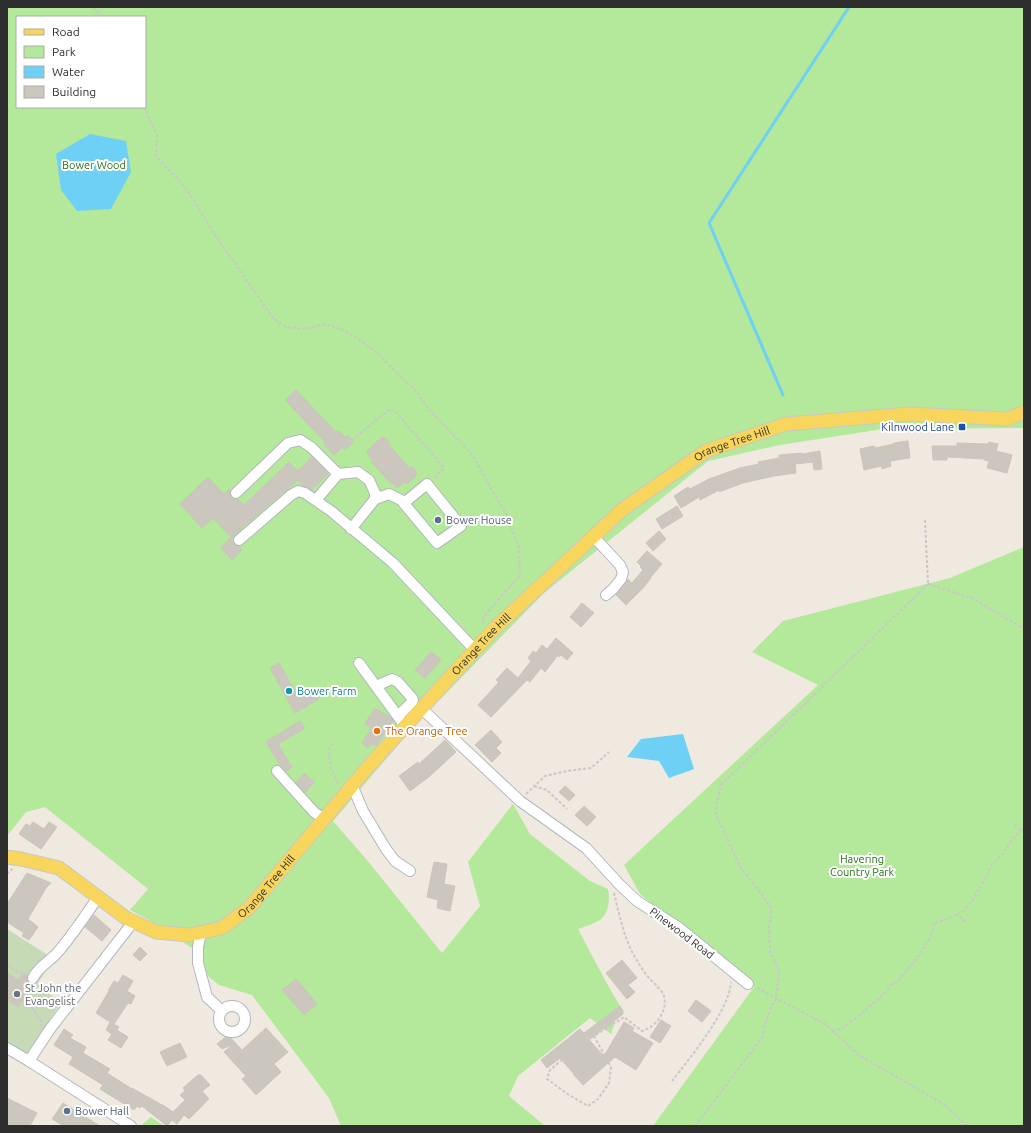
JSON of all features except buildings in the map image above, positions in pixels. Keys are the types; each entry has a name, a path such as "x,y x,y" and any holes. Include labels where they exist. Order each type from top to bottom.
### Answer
{"main road":[{"name":"Orange Tree Hill","path":"7,857 59,868 126,918 156,932 189,935 222,928 249,908 349,789 401,721 421,708 494,629 623,509 706,451 786,424 908,414 1008,419 1024,412"}],"street":[{"path":"236,493 288,444 300,440 311,447 338,474"},
{"path":"316,500 338,474 358,472 369,480 375,493 375,499"},
{"path":"351,529 375,499 389,494 404,503 437,543 461,526 427,484 404,503"},
{"path":"239,540 291,495 298,491 305,493 316,500 392,563 475,650"},
{"path":"593,536 620,565 623,572 621,579 606,595"},
{"path":"359,664 401,721 413,700 412,698 398,682 392,679 376,686"},
{"name":"Pinewood Road","path":"421,708 518,800 586,848 637,901 678,927 748,984"},
{"path":"277,771 314,812 324,819"},
{"path":"349,789 386,849 395,861 410,871"},
{"path":"33,978 41,966 55,955 71,936 98,897"},
{"path":"29,1061 50,1029 134,921"},
{"path":"201,932 198,947 198,963 205,990 207,997 222,1011"},
{"path":"7,1048 131,1126"}],"path":[{"path":"94,7 101,16"},
{"path":"144,108 157,135 156,157 178,179 191,196 213,232 273,318 286,327 304,329 325,324 344,330 374,349 415,390 430,410 472,454 506,513 519,549 520,575 483,617 485,639"},
{"path":"352,440 390,409 396,412 444,468 427,484"},
{"path":"695,1126 762,1038 769,1011 776,998 779,972 770,950 769,926 772,909 740,867 715,812 721,785 928,584 926,520"},
{"path":"928,584 972,598 1024,628"},
{"path":"333,743 328,751 331,768 338,784 349,789"},
{"path":"518,800 545,776 591,768 609,752"},
{"path":"534,786 547,790 567,809"},
{"path":"1014,824 1020,831"},
{"path":"832,1031 842,1028 856,1018 876,1002 886,992 890,985 897,982 919,955 930,936 934,923 947,919 963,911 973,900 992,864 1004,853 1010,842 1020,831 1024,830"},
{"path":"594,1036 611,1067 609,1083 598,1100 588,1106 568,1095 547,1079 550,1070 587,1038 594,1036 624,1016 642,1031 647,1029 662,1014 665,1002 664,994 648,978 628,942 608,872"},
{"path":"958,914 965,922"},
{"path":"7,965 16,971 23,972 33,978 34,995 32,1008 41,1021 50,1029"},
{"path":"672,1081 691,1056 723,1008 729,993 732,971"},
{"path":"748,984 825,1024 858,1055 942,1103 967,1126"}],"green space":[{"name":"Bower Wood","path":"7,7 1024,7 1024,428 883,429 780,445 708,461 544,593 415,725 333,821 367,860 442,953 480,906 468,862 513,804 530,834 590,881 608,889 608,905 604,916 597,922 578,929 620,1006 611,1034 590,1018 518,1076 509,1096 545,1126 341,1126 329,1098 252,995 219,985 208,976 201,954 149,920 130,910 148,889 45,807 26,812 7,836"},
{"name":"Havering Country Park","path":"1024,547 1024,1126 653,1126 754,987 640,894 624,865 818,685 752,652 783,621 950,578"},
{"path":"7,929 54,959 37,984 61,1003 27,1053 7,1043"},
{"path":"151,1117 164,1126 141,1126"}],"water":[{"path":"90,134 126,141 131,172 111,209 77,211 61,190 56,154"},
{"path":"683,734 694,769 669,778 659,761 627,757 641,739"}],"waterway":[{"path":"783,395 709,223 849,7"}],"place":[{"name":"Kilnwood Lane","path":"962,427"},
{"name":"Bower House","path":"438,520"},
{"name":"Bower Farm","path":"289,691"},
{"name":"The Orange Tree","path":"377,731"},
{"name":"St John the Evangelist","path":"17,994"},
{"name":"Bower Hall","path":"67,1111"}]}
